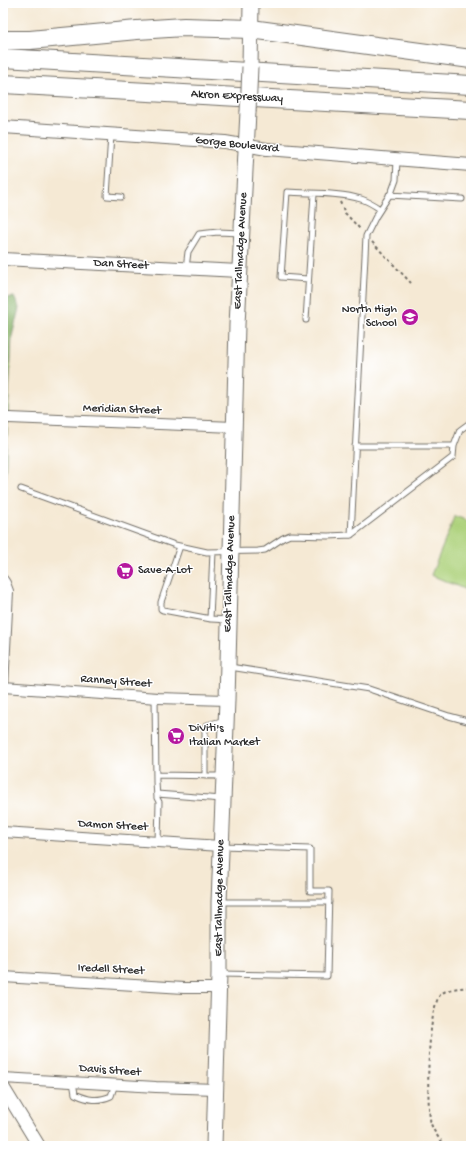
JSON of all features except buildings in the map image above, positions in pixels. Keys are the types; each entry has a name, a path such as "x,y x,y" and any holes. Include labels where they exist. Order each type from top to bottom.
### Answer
{"highway":[{"path":"3,40 30,40 184,27 251,29 471,59"},
{"path":"3,58 471,85"},
{"name":"Akron Expressway","path":"3,84 471,110"}],"main road":[{"name":"East Tallmadge Avenue","path":"214,1146 219,981 219,902 227,700 239,271 247,145 251,3"}],"street":[{"name":"Gorge Boulevard","path":"3,127 225,142 268,149 471,165"},
{"name":"Dan Street","path":"3,259 239,271"},
{"name":"Meridian Street","path":"9,418 234,427"},
{"path":"3,580 8,590 3,687"},
{"name":"Ranney Street","path":"3,687 227,700"},
{"name":"Damon Street","path":"3,832 221,846"},
{"name":"Iredell Street","path":"3,977 184,988 219,981"},
{"name":"Davis Street","path":"3,1078 216,1089"},
{"path":"3,1087 39,1146"}],"lane":[{"path":"111,135 107,196 121,197"},
{"path":"351,535 366,236 396,180 397,160"},
{"path":"308,278 281,277 287,192 341,195 369,202 380,209"},
{"path":"306,320 314,194"},
{"path":"389,195 462,199"},
{"path":"186,268 188,252 199,234 218,232 242,233"},
{"path":"21,489 180,546 207,552 265,550 290,535 351,535 453,457 454,446 460,430 471,422"},
{"path":"355,446 454,446"},
{"path":"180,546 161,602 161,609 229,620"},
{"path":"210,618 213,552"},
{"path":"228,666 369,689 471,722"},
{"path":"155,697 156,775 159,802 158,842"},
{"path":"205,776 205,728 207,725 226,720"},
{"path":"156,775 224,776"},
{"path":"157,794 223,799"},
{"path":"219,981 327,976 329,902 329,891 310,891 310,849 221,846"},
{"path":"219,902 329,902"},
{"path":"73,1082 75,1094 93,1100 102,1100 111,1096 115,1084"}],"path":[{"path":"447,1146 441,1142 432,1124 429,1107 428,1070 432,1016 441,994 449,990 471,987"}],"green space":[{"path":"14,297 19,308 12,336 3,520 3,298"},
{"path":"455,516 471,522 471,592 431,575"}],"place":[{"name":"North High School","path":"410,317"},
{"name":"Save-A-Lot","path":"125,571"},
{"name":"DiViti's Italian Market","path":"176,736"}]}
